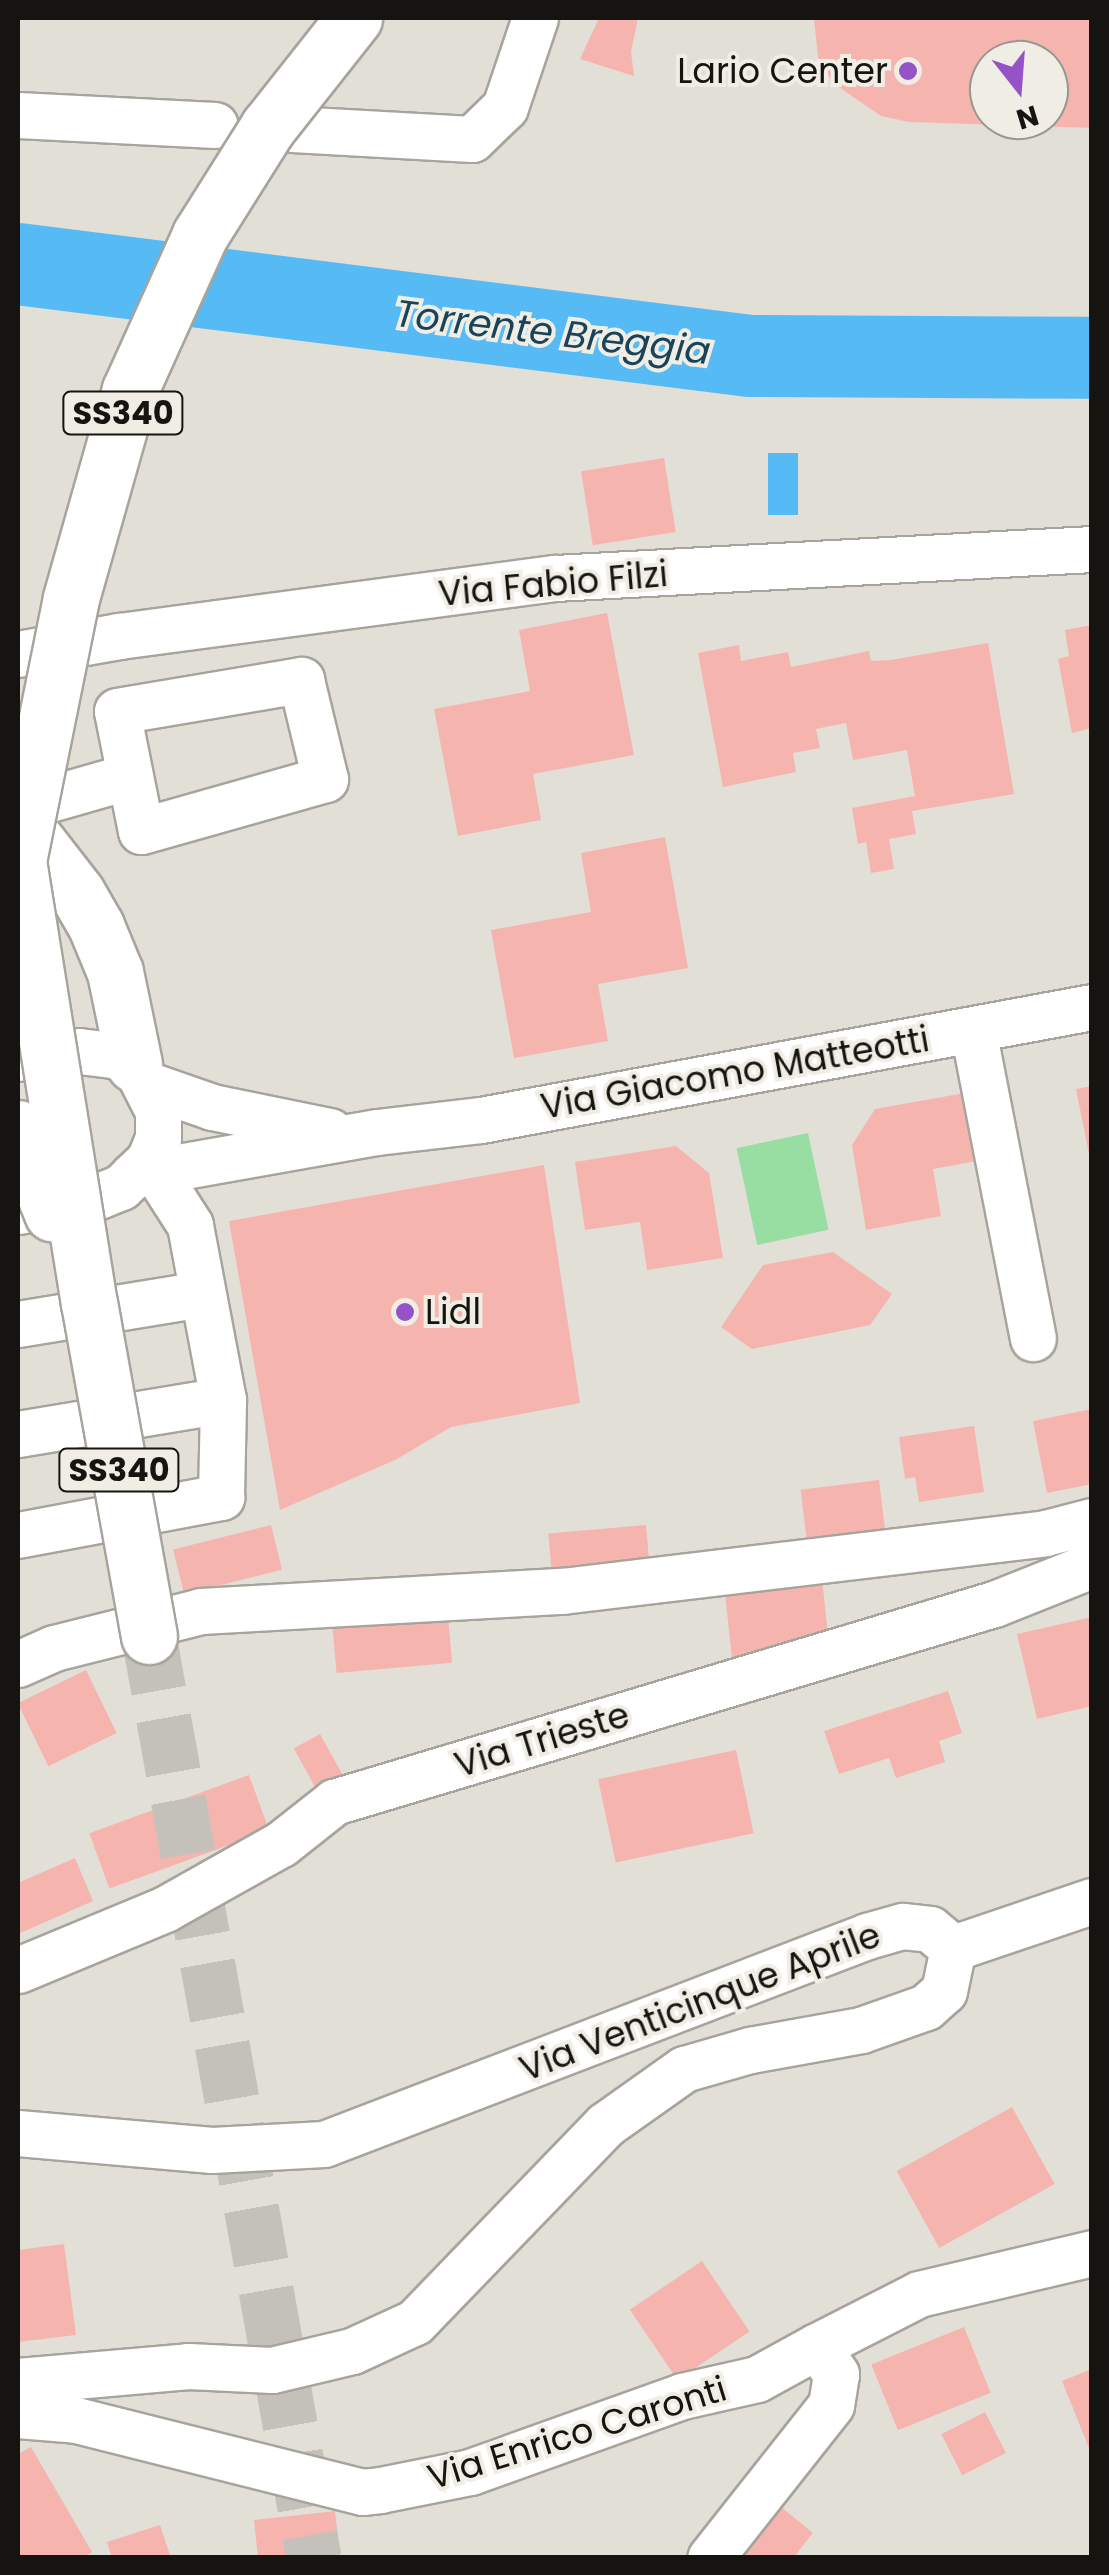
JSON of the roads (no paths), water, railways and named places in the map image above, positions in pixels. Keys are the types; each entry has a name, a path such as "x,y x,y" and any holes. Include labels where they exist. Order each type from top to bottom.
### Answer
{"main road":[{"name":"SS340","path":"149,1636 89,1304 18,861 72,598 130,390 200,235 268,128 354,18"},
{"path":"18,818 78,893 96,926 114,972 141,1075"},
{"path":"18,1128 89,1304"}],"street":[{"path":"292,129 472,139 504,107 535,18"},
{"path":"18,115 215,125"},
{"name":"Via Fabio Filzi","path":"18,654 555,578 1092,549"},
{"path":"282,614 301,680 325,779 141,831 116,712 301,680"},
{"path":"18,808 130,776"},
{"name":"Via Giacomo Matteotti","path":"144,1174 312,1147 377,1132 481,1120 1092,1007"},
{"path":"973,1030 1033,1338"},
{"name":"Via Giacomo Matteotti","path":"18,1058 79,1051 114,1056 141,1075 266,1120 325,1131 377,1132"},
{"path":"18,1211 88,1200 144,1174 158,1138 158,1111 141,1075"},
{"path":"18,1535 221,1497 223,1400 190,1225 144,1174"},
{"path":"18,1324 202,1294"},
{"path":"18,1434 223,1400"},
{"path":"18,1664 54,1648 201,1611 562,1591 1044,1534 1092,1521"},
{"name":"Via Trieste","path":"18,1970 166,1909 281,1844 334,1802 994,1604 1092,1565"},
{"path":"952,1948 1092,1901"},
{"name":"Via Venticinque Aprile","path":"18,2133 212,2150 324,2144 867,1936 903,1926 930,1929 952,1948 944,1992 926,2007 862,2030 750,2050 684,2069 605,2125 414,2322 352,2351 272,2370 188,2366 18,2381"},
{"name":"Via Enrico Caronti","path":"18,2414 76,2420 362,2492 380,2490 470,2472 682,2396 758,2379 920,2294 1092,2254"},
{"path":"710,2558 831,2405 836,2374 818,2346"}],"water":[{"path":"768,453 798,453 798,515 768,515"}],"waterway":[{"name":"Torrente Breggia","path":"18,264 750,356 1092,358"}],"tunnel":[{"path":"149,1636 314,2558"}],"place":[{"name":"Lario Center","path":"908,71"},
{"name":"Lidl","path":"405,1312"}]}
